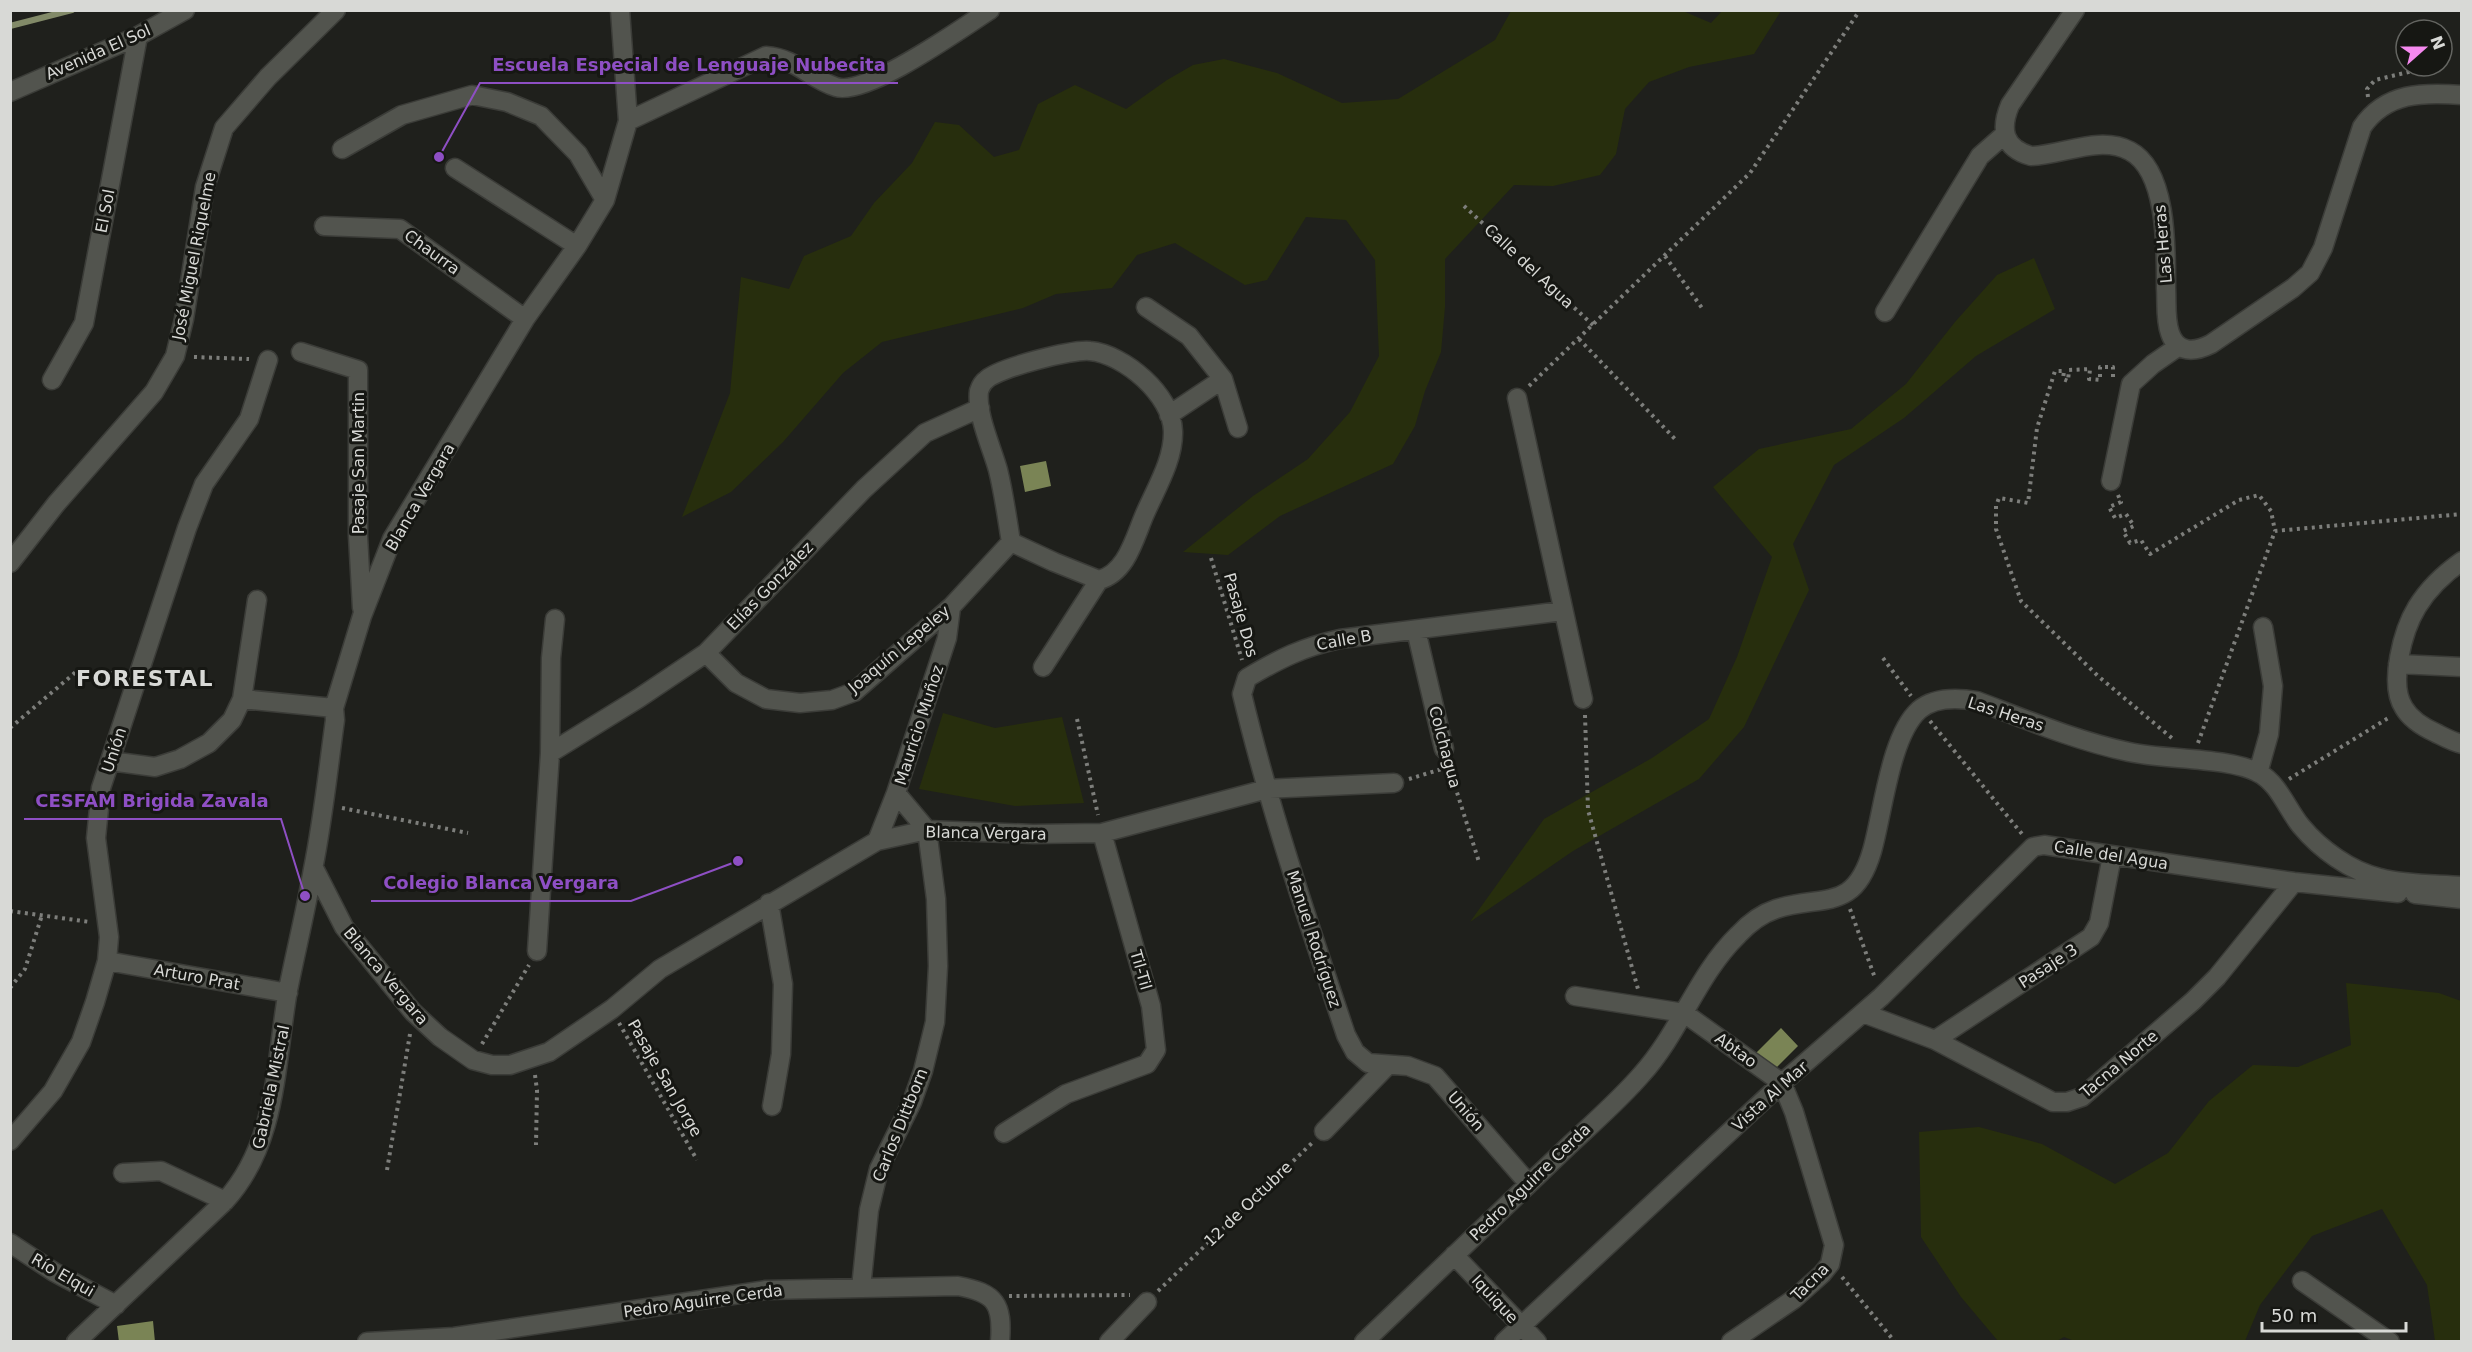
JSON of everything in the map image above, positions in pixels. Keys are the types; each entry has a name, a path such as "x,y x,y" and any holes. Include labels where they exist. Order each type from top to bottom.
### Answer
{"street":[{"name":"Avenida El Sol","path":"10,92 138,36 185,10"},
{"name":"José Miguel Riquelme","path":"10,562 56,504 154,392 175,356 184,319 205,187 224,128 268,77 336,10"},
{"name":"Blanca Vergara","path":"620,10 628,121 605,200 577,246 525,319 392,539 362,616 334,708 335,720 314,868 344,927 413,1012 440,1037 473,1060 492,1065 510,1065 532,1059 577,1035 660,969 877,841 927,830 1102,834 1267,789 1394,783"},
{"path":"628,121 766,56 783,57 838,88 861,86 886,75 990,10"},
{"path":"1885,312 1980,156 2005,134 2004,120 2010,105 2075,10"},
{"name":"El Sol","path":"52,380 84,322 138,36"},
{"path":"2111,481 2132,384 2153,364 2179,346 2189,351 2199,350 2211,344 2293,288 2310,273 2323,248 2362,127 2370,116 2388,103 2410,94 2462,95"},
{"path":"342,149 402,115 472,95 495,99 541,116 578,154 605,200"},
{"name":"Las Heras","path":"2005,134 2011,146 2031,156 2097,145 2114,146 2130,151 2143,161 2158,191 2166,269 2167,315 2170,335 2179,346"},
{"path":"455,168 577,246"},
{"name":"Chaurra","path":"324,226 400,228 525,319"},
{"path":"1146,307 1189,336 1223,379 1238,428"},
{"path":"1090,351 1118,360 1140,374 1157,394 1169,415 1173,430 1171,452 1135,539 1119,570 1111,577 1099,580 1011,542 998,472 980,408 979,390 986,380 996,373 1059,354 1090,351"},
{"name":"Pasaje San Martin","path":"301,352 358,370 358,536 362,616"},
{"name":"Unión","path":"10,1142 53,1091 81,1042 96,1002 107,961 109,924 96,838 101,788 187,528 204,484 249,419 268,360"},
{"path":"1169,415 1223,379"},
{"path":"1517,398 1583,699"},
{"name":"Elías González","path":"550,753 706,653 864,489 925,433 980,408"},
{"name":"Joaquín Lepeley","path":"706,653 736,683 766,699 800,703 832,700 854,692 951,607 1011,542"},
{"path":"2462,561 2431,588 2416,607 2405,633 2398,664 2397,687 2403,708 2422,726 2462,744"},
{"path":"1043,667 1099,580"},
{"path":"110,762 155,767 180,759 209,743 232,720 242,699 256,600"},
{"name":"Mauricio Muñoz","path":"877,841 896,793 948,638 951,607"},
{"name":"Calle B","path":"1247,678 1310,645 1340,639 1563,611"},
{"path":"537,951 550,753 551,658 555,619"},
{"path":"2258,773 2269,734 2273,686 2263,627"},
{"name":"Colchagua","path":"1416,630 1447,758"},
{"path":"2398,664 2462,667"},
{"path":"1247,678 1242,694 1267,789"},
{"name":"Las Heras","path":"1920,709 1941,701 1959,698 2085,741 2130,753 2239,766 2258,773 2276,788 2300,825 2331,854 2379,878 2462,899"},
{"path":"242,699 334,708"},
{"path":"1684,1013 1708,969 1753,920 1777,909 1827,900 1845,894 1858,884 1866,871 1893,763 1910,720 1920,709"},
{"name":"Manuel Rodríguez","path":"1267,789 1346,1035 1355,1052 1368,1063 1387,1066"},
{"path":"896,793 927,830"},
{"name":"Carlos Dittborn","path":"861,1288 869,1210 879,1169 912,1102 923,1071 935,1022 938,966 936,899 927,830"},
{"name":"Til-Til","path":"1004,1133 1066,1094 1147,1064 1156,1050 1151,1006 1102,834"},
{"name":"Calle del Agua","path":"2033,847 2044,845 2294,882 2420,889"},
{"name":"Vista Al Mar","path":"1504,1341 1782,1083 1881,997 2033,847"},
{"name":"Pasaje 3","path":"1935,1040 2091,937 2100,923 2112,856"},
{"name":"Gabriela Mistral","path":"76,1341 225,1201 240,1184 263,1140 283,1035 288,993 314,868"},
{"name":"Tacna Norte","path":"1863,1013 1935,1040 2053,1102 2067,1102 2082,1096 2201,993 2217,977 2294,882"},
{"name":"Las Heras","path":"2420,889 2462,886"},
{"path":"769,903 783,984 782,1054 772,1106"},
{"name":"Arturo Prat","path":"107,961 288,993"},
{"name":"Abtao","path":"1575,996 1684,1013 1782,1083"},
{"name":"Pedro Aguirre Cerda","path":"1365,1341 1644,1073 1684,1013"},
{"path":"1324,1131 1387,1066"},
{"name":"Unión","path":"1387,1066 1408,1066 1435,1076 1529,1184"},
{"name":"Tacna","path":"1731,1341 1794,1299 1830,1264 1834,1245 1782,1083"},
{"path":"123,1173 160,1171 225,1201"},
{"name":"Río Elqui","path":"10,1243 54,1272 116,1305"},
{"name":"Iquique","path":"1454,1255 1520,1326 1537,1341"},
{"path":"2302,1281 2390,1341"},
{"name":"Pedro Aguirre Cerda","path":"367,1341 456,1339 766,1290 958,1286 977,1290 990,1296"},
{"path":"990,1296 998,1307 1002,1320 1000,1341"},
{"path":"1109,1341 1147,1302"}],"path":[{"path":"1517,398 1750,173 1860,10"},
{"name":"Calle del Agua","path":"1464,207 1593,325"},
{"path":"1665,256 1702,308"},
{"path":"1579,339 1675,439"},
{"path":"175,356 268,360"},
{"path":"2111,481 2121,502 2109,507 2115,518 2126,514 2134,526 2123,531 2130,543 2141,540 2150,554 2239,500 2259,495 2271,511 2275,531 2192,761 2169,734 2098,676 2021,601 1996,529 1996,506 1999,498 2028,503 2037,428 2055,371 2064,371 2063,379 2068,381 2069,370 2090,369 2089,379 2100,380 2100,367 2113,367 2114,378 2124,377"},
{"path":"2275,531 2462,514"},
{"name":"Pasaje Dos","path":"1211,558 1247,678"},
{"name":"Calle del Agua","path":"1883,658 1920,709 2033,847"},
{"path":"10,728 77,671 138,675"},
{"path":"1583,699 1587,727 1588,810 1643,1007"},
{"path":"2276,788 2403,708"},
{"path":"1077,719 1102,834"},
{"path":"1394,783 1447,758"},
{"name":"Colchagua","path":"1447,758 1479,862"},
{"path":"323,805 468,833"},
{"path":"1845,894 1881,997"},
{"path":"10,910 109,924"},
{"path":"10,988 25,969 42,915"},
{"path":"473,1060 537,951"},
{"name":"Pasaje San Jorge","path":"612,1009 697,1160"},
{"path":"387,1170 413,1012"},
{"path":"536,1145 537,1090"},
{"name":"12 de Octubre","path":"1147,1302 1324,1131"},
{"path":"1830,1264 1895,1341"},
{"path":"990,1296 1137,1294 1147,1302"}],"green space":[{"path":"1511,11 1683,11 1711,23 1722,11 1781,11 1754,54 1689,67 1649,82 1625,109 1616,154 1600,175 1553,186 1514,185 1445,259 1445,307 1441,352 1425,391 1415,426 1393,464 1280,516 1228,555 1183,552 1253,496 1308,459 1350,412 1379,356 1375,260 1346,220 1306,217 1267,280 1245,285 1175,243 1137,255 1112,288 1056,294 1023,308 882,342 843,373 783,442 731,492 682,517 730,393 741,277 789,289 804,256 851,236 874,203 912,163 935,122 959,125 994,157 1019,150 1038,104 1075,85 1126,109 1193,65 1224,59 1277,73 1342,103 1398,99 1495,40"},
{"path":"2034,258 2055,309 1976,356 1904,418 1834,465 1793,544 1809,590 1744,727 1699,779 1573,851 1470,922 1544,819 1652,758 1709,719 1737,657 1772,557 1713,487 1759,449 1851,429 1906,384 1955,322 1997,275"},
{"path":"943,713 995,728 1062,717 1084,803 1015,806 919,789"},
{"path":"2346,983 2439,993 2461,1001 2461,1341 2435,1341 2427,1285 2382,1209 2312,1236 2260,1305 2245,1341 2077,1342 2064,1337 2057,1341 1998,1341 1961,1297 1921,1237 1919,1132 1979,1127 2042,1144 2115,1184 2168,1153 2209,1101 2253,1065 2298,1067 2351,1045"}],"building":[{"path":"1046,461 1051,486 1025,492 1020,466"},
{"path":"1781,1028 1798,1046 1772,1072 1755,1054"},
{"path":"153,1321 155,1342 119,1342 117,1326"}],"waterway":[{"path":"10,26 72,10"}],"place":[{"name":"Escuela Especial de Lenguaje Nubecita","path":"439,157"},
{"name":"Colegio Blanca Vergara","path":"738,861"},
{"name":"CESFAM Brigida Zavala","path":"305,896"}],"district":[{"name":"FORESTAL","path":"145,678"}]}
